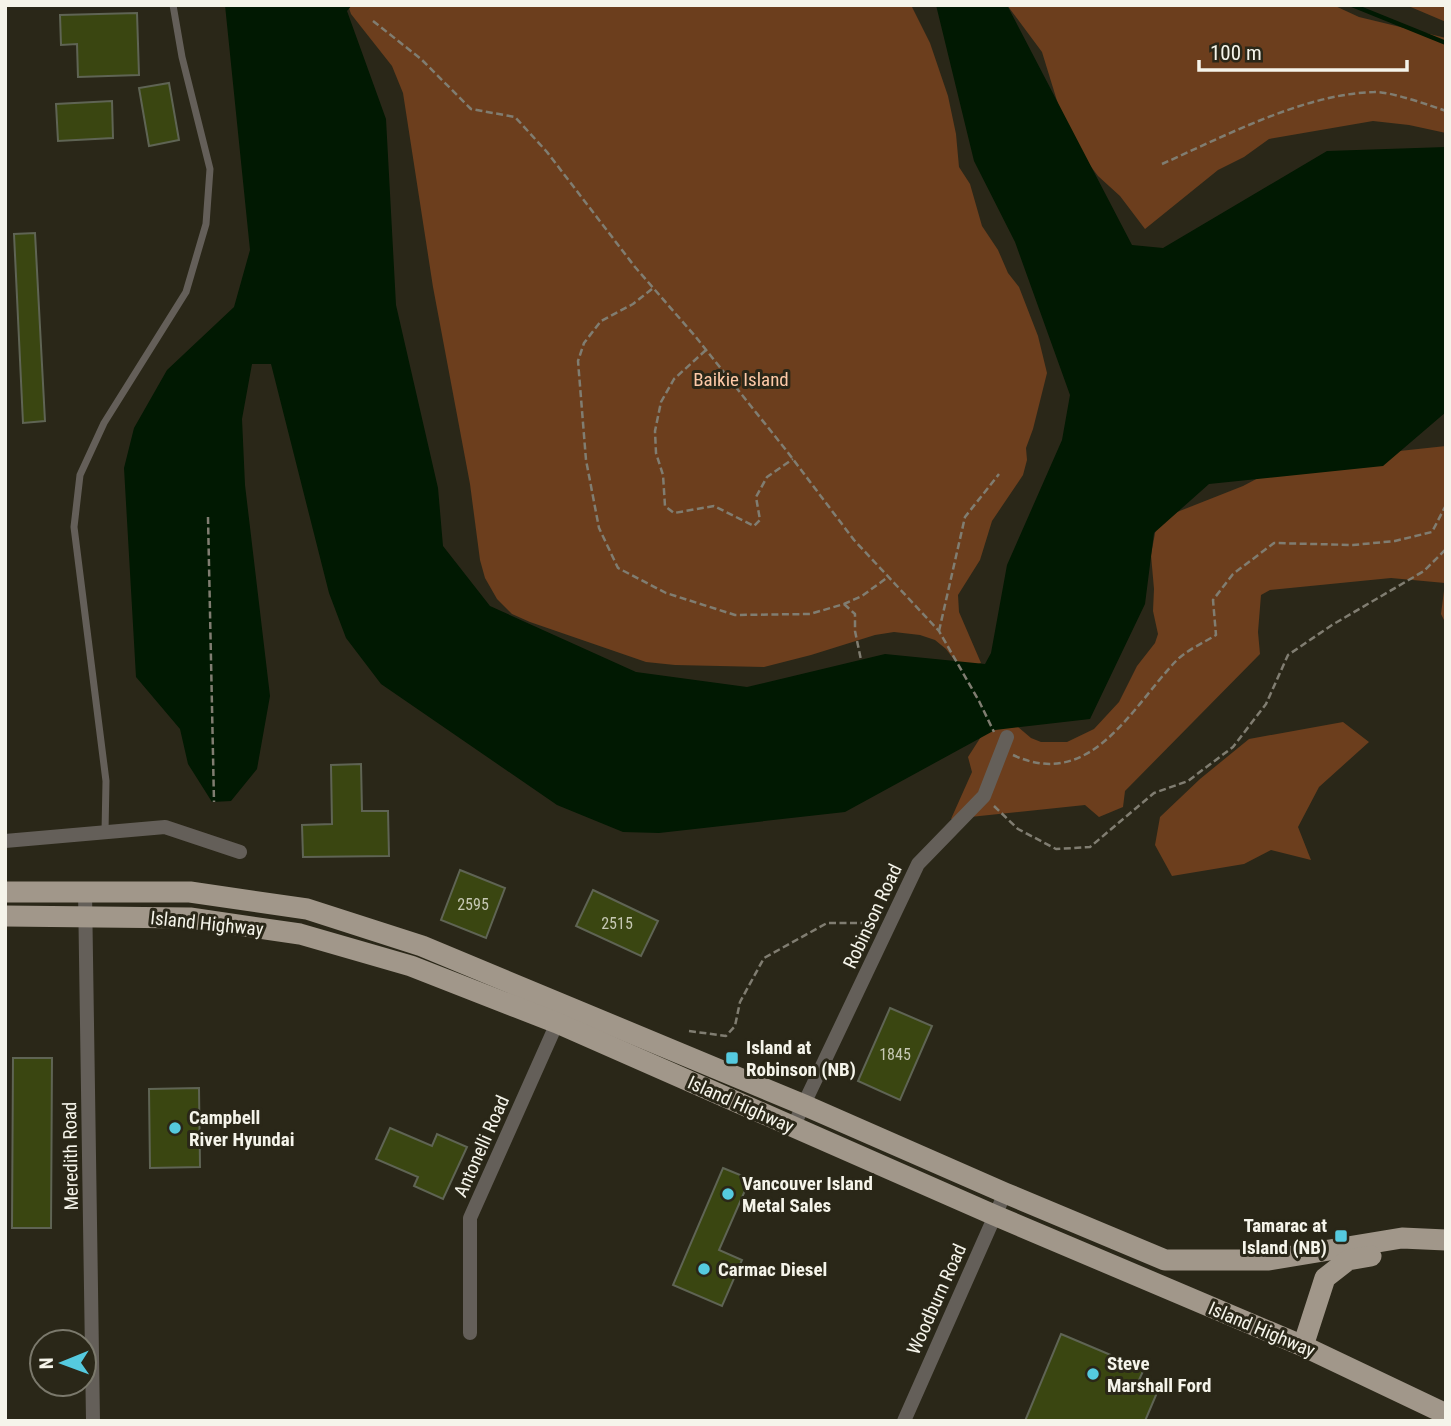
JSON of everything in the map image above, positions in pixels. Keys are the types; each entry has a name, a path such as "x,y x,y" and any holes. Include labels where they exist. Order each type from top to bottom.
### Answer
{"main road":[{"name":"Island Highway","path":"5,892 190,892 307,909 422,946 804,1105 1165,1260 1269,1260 1402,1238 1446,1243"},
{"name":"Island Highway","path":"5,916 190,918 300,934 411,966 557,1023 994,1215 1303,1346 1446,1414"},
{"path":"1303,1346 1325,1278 1348,1260 1446,1243"}],"street":[{"name":"Robinson Road","path":"793,1127 918,864 984,796 1005,743"},
{"path":"5,841 165,827 240,852"},
{"name":"Meredith Road","path":"85,891 93,1421"},
{"name":"Antonelli Road","path":"470,1333 470,1218 557,1023"},
{"name":"Woodburn Road","path":"904,1421 1005,1193"}],"lane":[{"path":"105,832 106,781 74,527 80,475 104,423 186,292 206,224 210,169 182,57 173,5"}],"path":[{"path":"373,21 421,59 471,109 515,117 562,171 653,288 706,350 854,540 939,631 1005,743 1030,763 1071,762 1108,741 1177,659 1216,635 1213,600 1233,574 1275,543 1353,545 1395,541 1432,532 1446,505"},
{"path":"1162,164 1248,126 1326,98 1376,92 1446,111"},
{"path":"653,288 633,304 601,321 584,343 578,361 586,460 599,528 618,568 666,593 735,615 810,614 862,596 888,577"},
{"path":"706,350 674,379 661,402 655,431 656,453 663,475 665,506 674,513 715,506 754,526 760,520 756,497 767,477 793,459"},
{"path":"939,631 965,517 999,474"},
{"path":"208,517 214,802"},
{"path":"984,796 1018,829 1056,849 1090,847 1154,793 1188,781 1233,747 1266,704 1289,656 1332,625 1424,571 1446,549"},
{"path":"844,604 855,614 855,631 861,660"},
{"path":"689,1031 726,1036 735,1026 740,1002 764,958 827,923 890,923"}],"green space":[{"name":"Baikie Island","path":"348,5 911,5 930,43 948,96 959,167 970,184 982,226 998,250 1008,273 1019,287 1038,336 1047,373 1026,448 1027,460 1023,475 992,521 980,560 958,595 959,612 981,663 962,670 946,649 935,640 894,632 764,667 646,662 530,622 512,614 497,599 485,578 480,560 470,484 433,287 403,93 392,66 351,14"},
{"path":"1007,5 1333,5 1359,17 1446,38 1446,133 1373,121 1269,139 1244,157 1218,170 1145,229 1120,196 1098,176 1083,156 1062,117 1042,52"},
{"path":"1406,5 1446,5 1446,22"},
{"path":"1446,446 1446,624 1441,614 1445,583 1391,578 1270,590 1261,595 1258,632 1260,654 1125,791 1123,807 1099,817 1085,805 951,819 972,772 968,757 984,732 1010,720 1031,738 1041,742 1067,742 1094,729 1119,702 1137,666 1155,643 1158,634 1153,611 1151,555 1156,528 1167,516 1243,486 1287,463"},
{"path":"1343,722 1369,742 1319,787 1298,827 1311,860 1271,850 1244,864 1172,876 1155,845 1160,817 1200,779 1249,739"}],"shaded area":[{"path":"225,5 352,5 347,11 386,119 396,305 438,488 443,546 490,606 636,672 747,687 885,654 985,664 991,653 1007,565 1062,440 1070,395 1015,242 974,161 936,5 1007,5 1132,245 1163,248 1327,151 1446,147 1446,412 1383,466 1209,484 1154,533 1145,604 1090,719 995,730 845,812 659,833 623,832 557,805 381,684 346,638 329,593 271,364 252,364 242,419 245,485 270,696 257,769 231,801 212,802 188,764 180,729 136,677 124,468 134,428 167,370 234,307 250,250"}],"building":[{"path":"137,13 139,75 78,77 77,44 61,45 60,15"},
{"path":"169,83 179,140 149,146 139,88"},
{"path":"112,101 113,138 58,141 56,104"},
{"path":"35,233 45,421 23,423 14,234"},
{"path":"361,764 362,811 388,811 389,856 303,857 302,825 332,824 331,765"},
{"path":"460,870 505,888 486,938 441,920"},
{"path":"593,890 658,921 641,956 576,926"},
{"path":"890,1008 932,1026 900,1100 858,1081"},
{"path":"13,1058 52,1058 51,1228 12,1228"},
{"name":"Campbell River Hyundai","path":"199,1088 200,1167 150,1168 149,1089"},
{"path":"390,1128 432,1146 437,1134 467,1147 443,1199 414,1186 418,1177 376,1159"},
{"path":"723,1168 750,1179 719,1250 742,1260 722,1306 673,1285"},
{"name":"Steve Marshall Ford","path":"1061,1334 1144,1369 1139,1380 1159,1388 1145,1421 1025,1421"}],"waterway":[{"path":"1352,5 1446,43"}],"place":[{"name":"Island at Robinson (NB)","path":"732,1058"},
{"name":"Campbell River Hyundai","path":"175,1128"},
{"name":"Vancouver Island Metal Sales","path":"728,1194"},
{"name":"Tamarac at Island (NB)","path":"1341,1236"},
{"name":"Carmac Diesel","path":"704,1269"},
{"name":"Steve Marshall Ford","path":"1093,1374"}]}
